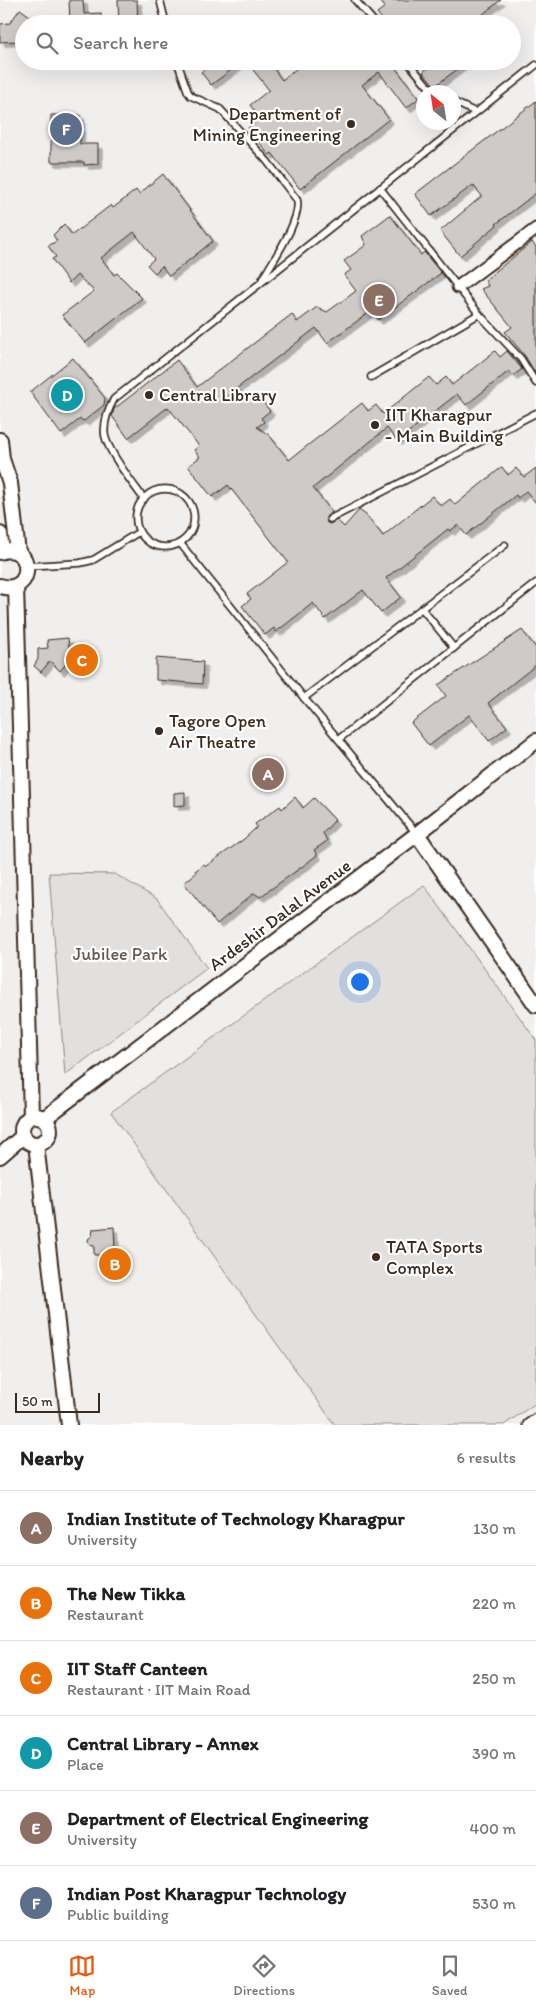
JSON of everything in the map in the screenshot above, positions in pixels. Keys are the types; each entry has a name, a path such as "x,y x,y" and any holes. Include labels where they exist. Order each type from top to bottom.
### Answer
{"street":[{"path":"458,287 536,229"},
{"path":"0,440 1,463 10,483 18,553"},
{"path":"0,534 1,552 8,550 18,553 27,566 25,577 16,586 0,586"},
{"path":"16,586 30,1116 24,1123 23,1136 28,1142 36,1144 44,1142 50,1135 50,1126 45,1118 38,1115 30,1116"},
{"name":"Ardeshir Dalal Avenue","path":"45,1118 536,741"},
{"path":"417,834 536,1005"},
{"path":"0,1156 23,1136"},
{"path":"36,1144 69,1425"},
{"path":"529,1425 536,1420"}],"lane":[{"path":"160,0 164,15"},
{"path":"356,0 368,15"},
{"path":"144,498 119,464 105,436 106,414 114,399 536,65"},
{"path":"180,70 191,96 220,110 267,161 297,200 298,208 289,231 260,283"},
{"path":"414,70 427,85"},
{"path":"461,105 475,112"},
{"path":"380,188 479,314 521,359 536,383"},
{"path":"371,377 479,314"},
{"path":"330,519 536,413"},
{"path":"160,490 170,490 179,493 192,508 194,518 192,528 180,543 162,547 145,540 139,532 136,524 138,506 151,493 160,490"},
{"path":"27,566 80,563 94,560 139,532"},
{"path":"180,543 304,698 417,834"},
{"path":"304,698 505,545"},
{"path":"339,739 536,583"},
{"path":"422,610 454,648"}],"shaded area":[{"path":"0,0 536,0 536,1425 0,1425"}],"green space":[{"name":"Jubilee Park","path":"49,873 115,874 157,899 207,968 65,1075"},
{"name":"TATA Sports Complex","path":"424,885 536,1040 536,1403 504,1425 335,1425 111,1112"}],"building":[{"path":"69,0 83,0 84,14 101,13 101,15 70,15"},
{"path":"118,0 137,0 138,15 119,15"},
{"path":"379,0 501,0 482,15 379,15 377,13 385,7"},
{"path":"20,9 29,15 16,15"},
{"path":"15,16 15,41 0,42 0,24 10,23"},
{"path":"204,70 231,70 211,85 201,72"},
{"name":"Department of Mining Engineering","path":"253,70 275,70 282,80 295,70 397,70 416,94 416,100 406,108 379,72 362,85 389,119 300,189 272,153 269,155 248,128 260,118 250,105 269,90"},
{"path":"426,70 456,70 436,85 434,85 423,72"},
{"path":"536,101 536,193 496,224 460,256 440,231 482,196 473,185 431,216 415,194"},
{"path":"51,115 80,115 80,144 98,144 98,164 84,165 84,162 51,162"},
{"path":"163,174 213,241 169,276 162,266 155,273 147,265 154,259 134,232 101,258 114,275 117,273 142,298 85,343 62,315 94,291 77,275 69,283 52,259 56,257 48,246 57,241 53,235 64,224 72,235 111,205 113,208 136,190 139,194"},
{"name":"IIT Kharagpur - Main Building","path":"390,215 421,255 424,252 441,273 378,320 371,311 327,343 316,328 228,395 255,399 259,397 270,411 261,418 264,422 257,427 269,435 289,460 362,403 368,411 376,405 383,414 429,377 436,385 446,377 452,385 495,351 500,357 507,351 522,369 513,376 509,371 466,405 457,394 397,441 387,428 313,488 332,512 326,517 327,523 330,524 337,520 344,527 359,510 366,515 383,536 432,496 441,506 450,499 455,505 502,467 508,475 516,468 524,477 536,468 536,503 526,491 518,498 516,495 466,535 458,525 450,531 448,529 386,578 401,597 381,613 363,590 325,619 313,603 276,632 274,628 265,635 242,606 251,599 247,594 288,562 228,485 212,497 188,466 200,457 194,450 199,446 168,407 128,438 112,416 114,409 177,360 197,387 292,314 297,322 317,307 327,312 356,291 344,275 351,270 344,261 366,245 362,236"},
{"path":"532,242 536,247 536,374 525,356 505,332 512,327 481,289 488,286 485,280"},
{"path":"73,358 105,398 104,405 84,421 80,419 61,434 30,392"},
{"path":"522,630 536,648 536,665 488,703 507,727 489,741 469,715 429,746 411,723 446,696 438,685"},
{"path":"68,638 69,647 79,646 78,666 69,660 60,671 50,661 41,672 34,666 38,659 38,649 48,648 47,640"},
{"path":"156,658 203,662 202,684 156,680"},
{"path":"185,792 185,805 174,806 174,793"},
{"path":"295,797 303,808 314,798 335,820 323,833 327,841 314,850 317,855 303,866 260,897 254,893 217,924 184,883 204,864 206,866 244,839 257,827 255,824 280,806 282,809"},
{"path":"114,1227 115,1249 108,1250 107,1255 94,1255 94,1246 89,1245 88,1239 92,1236 93,1229"}],"place":[{"name":"Department of Mining Engineering","path":"351,124"},
{"name":"Indian Post Kharagpur Technology","path":"66,129"},
{"name":"Department of Electrical Engineering","path":"379,300"},
{"name":"Central Library - Annex","path":"67,395"},
{"name":"Central Library","path":"149,395"},
{"name":"IIT Kharagpur - Main Building","path":"375,425"},
{"name":"IIT Staff Canteen","path":"82,660"},
{"name":"Tagore Open Air Theatre","path":"159,731"},
{"name":"Indian Institute of Technology Kharagpur","path":"268,774"},
{"name":"TATA Sports Complex","path":"376,1257"},
{"name":"The New Tikka","path":"115,1264"}]}
